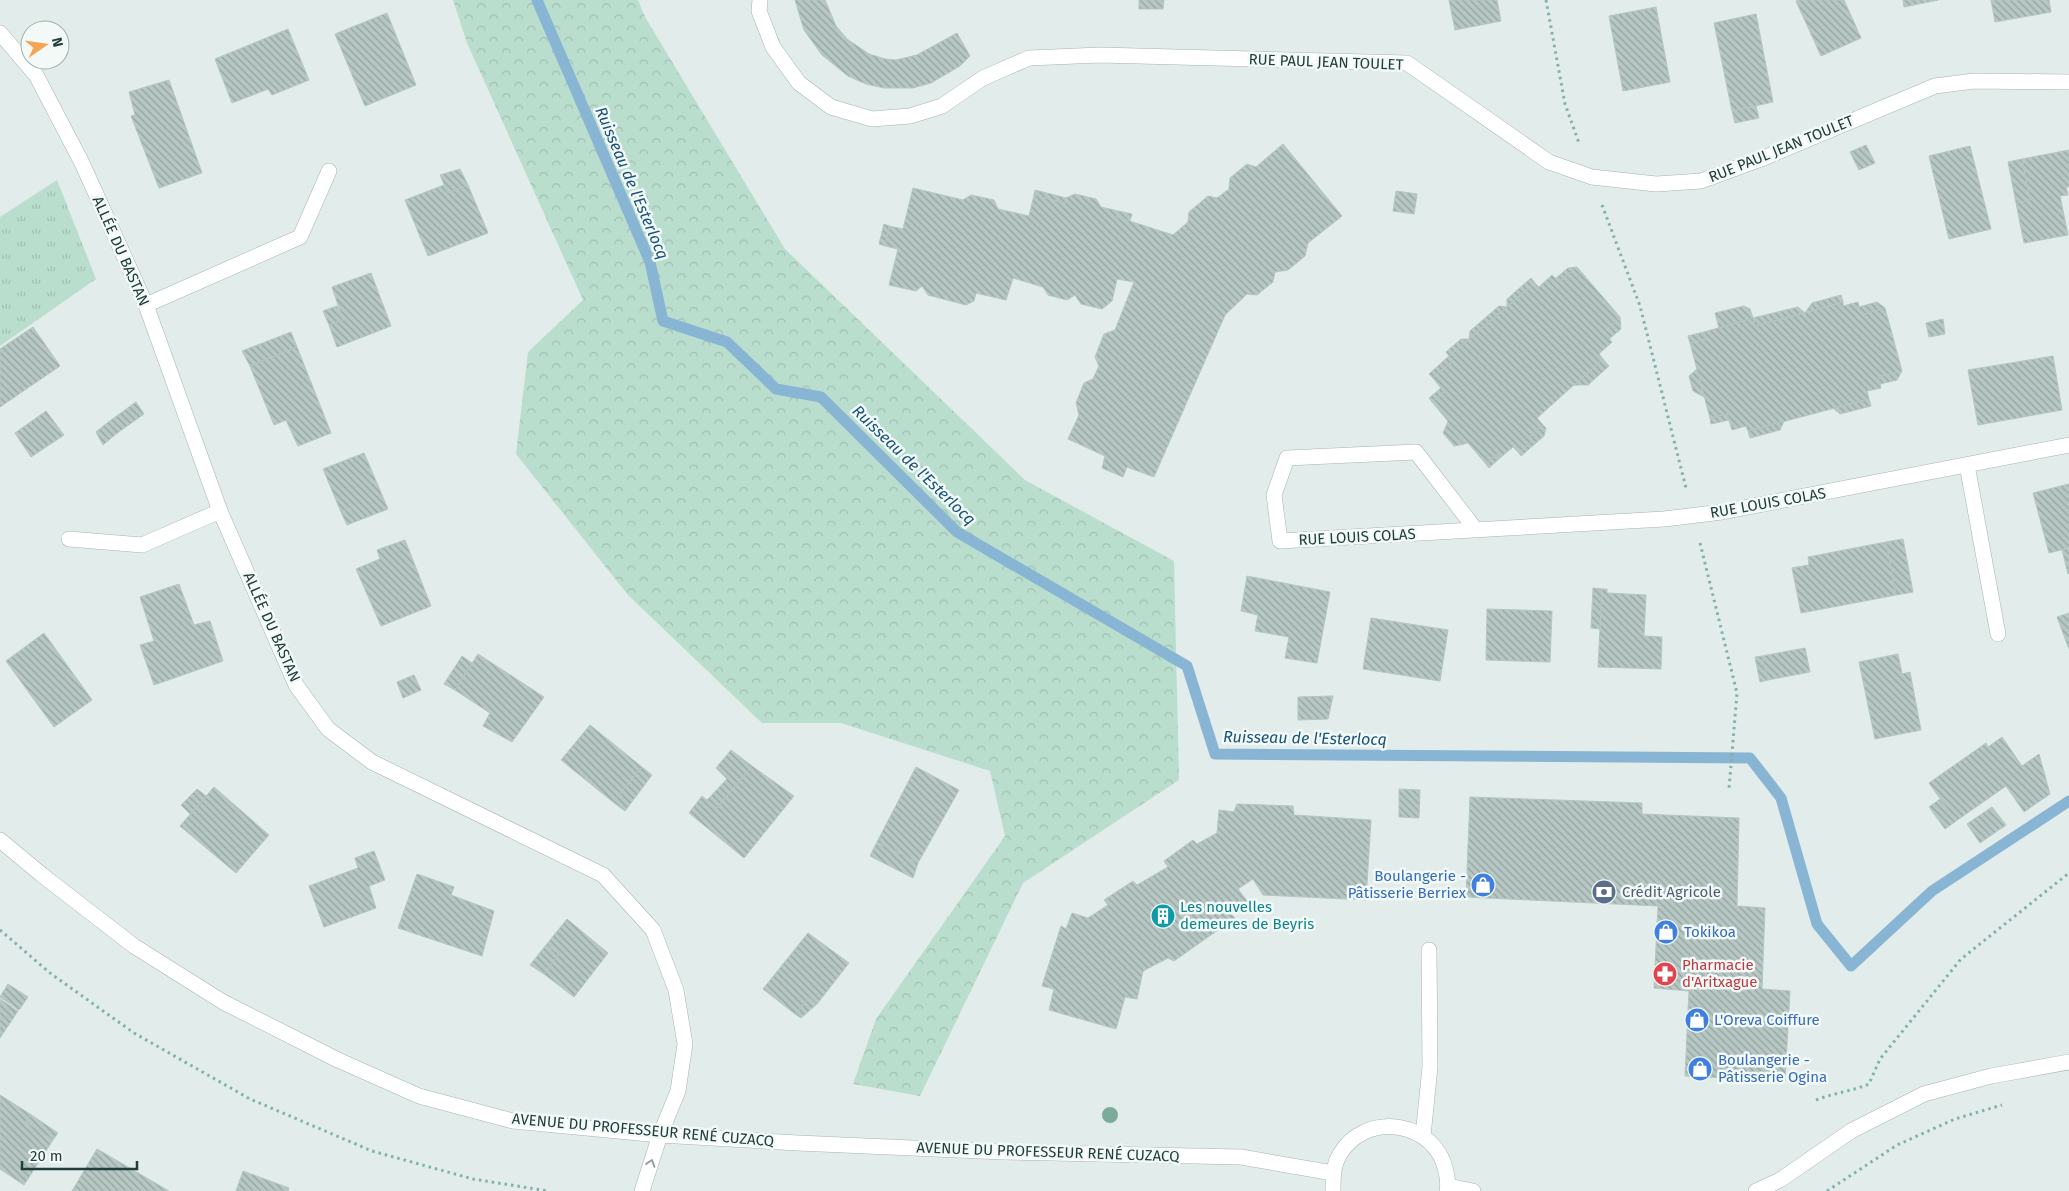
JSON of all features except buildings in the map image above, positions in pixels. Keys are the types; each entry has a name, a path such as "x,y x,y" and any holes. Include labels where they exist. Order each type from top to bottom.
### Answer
{"street":[{"name":"RUE PAUL JEAN TOULET","path":"760,0 759,11 772,47 799,84 831,107 872,119 910,116 942,106 983,78 1029,58 1100,55 1407,64 1549,162 1592,177 1656,184 1701,181 1770,155 1935,86 1974,81 2069,82"},
{"name":"ALLÉE DU BASTAN","path":"0,33 36,75 82,163 146,305 220,511 296,685 328,729 372,762 603,875 653,930 676,990 685,1044 678,1091 660,1135 642,1191"},
{"path":"146,305 300,237 329,171"},
{"name":"RUE LOUIS COLAS","path":"1476,530 1416,452 1287,458 1274,495 1280,541 1476,530 1693,516 2069,445"},
{"path":"1967,465 1998,634"},
{"path":"69,539 142,546 220,511"},
{"name":"AVENUE DU PROFESSEUR RENÉ CUZACQ","path":"0,840 134,946 223,1002 338,1060 419,1096 513,1121 660,1135 1003,1152 1241,1157 1333,1173"},
{"path":"1423,1136 1430,1067 1429,950"},
{"path":"1756,1191 1780,1180 1851,1131 1924,1094 1991,1076 2069,1062"},
{"path":"1333,1191 1333,1173 1340,1154 1353,1139 1368,1130 1386,1126 1403,1127 1423,1136 1431,1142 1440,1155 1446,1170 1447,1188 1473,1191"}],"path":[{"path":"1546,0 1564,104 1592,177"},
{"path":"1605,214 1640,306 1737,693 1729,789"},
{"path":"1816,1100 1869,1084 1880,1059 1961,959 2069,873"},
{"path":"0,930 50,973 134,1033 250,1099 372,1151 473,1179 548,1191"},
{"path":"1827,1191 1897,1145 1955,1119 2003,1104"}],"green space":[{"path":"453,0 638,0 645,17 785,249 1025,480 1174,561 1179,780 1023,883 920,1096 853,1084 876,1019 1005,836 990,771 841,723 762,723 628,595 516,454 528,352 583,300 467,43"},
{"path":"57,180 96,279 0,346 0,217"}],"waterway":[{"name":"Ruisseau de l'Esterlocq","path":"537,0 650,262 663,321 727,342 776,389 821,397 957,532 1187,666 1215,754 1750,758 1781,798 1817,924 1851,966 1932,891 2069,801"}],"place":[{"name":"Boulangerie - Pâtisserie Berriex","path":"1483,885"},
{"name":"Crédit Agricole","path":"1604,892"},
{"name":"Les nouvelles demeures de Beyris","path":"1163,916"},
{"name":"Tokikoa","path":"1666,932"},
{"name":"Pharmacie d'Aritxague","path":"1665,974"},
{"name":"L'Oreva Coiffure","path":"1697,1020"},
{"name":"Boulangerie - Pâtisserie Ogina","path":"1700,1069"}]}
